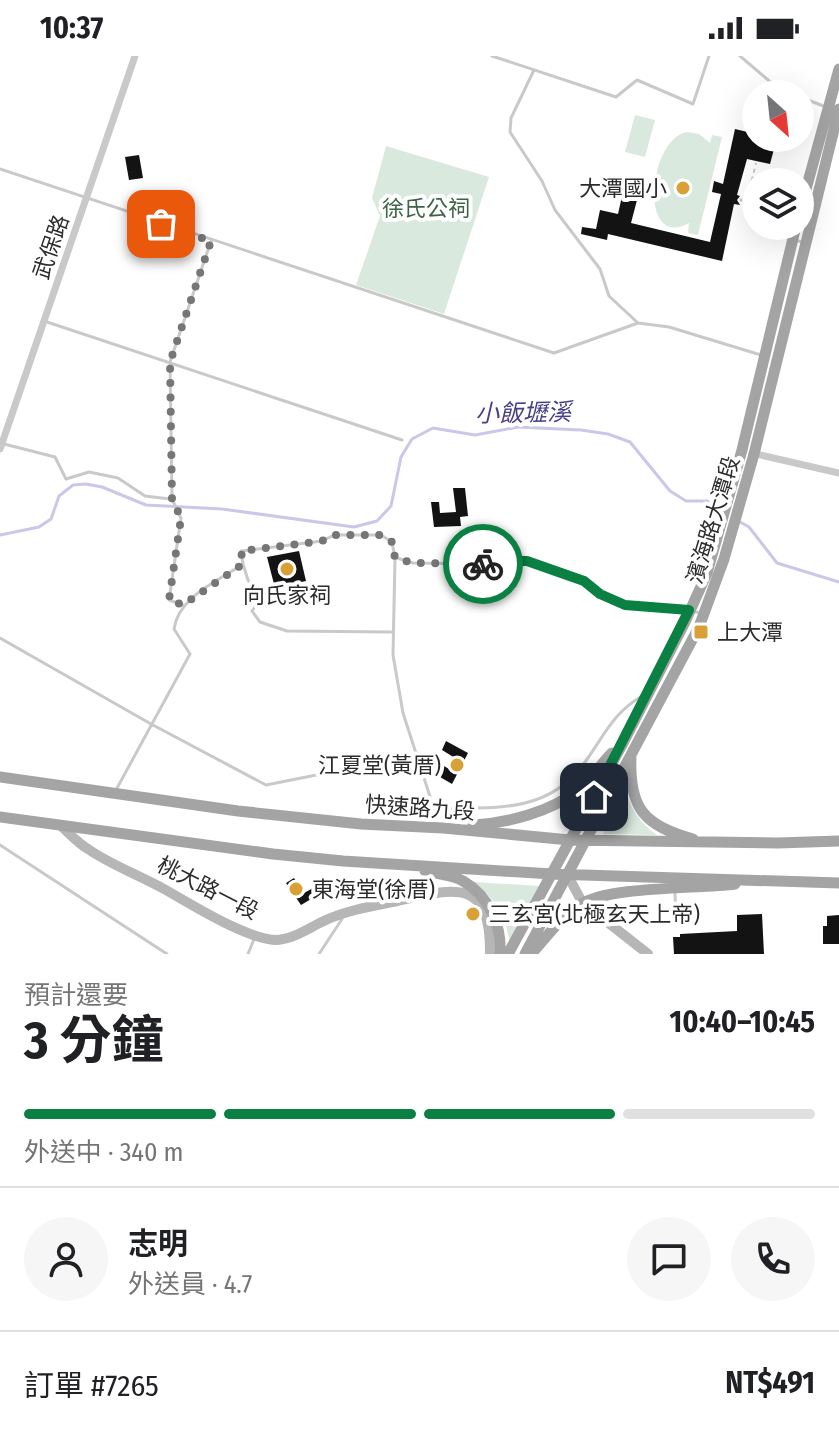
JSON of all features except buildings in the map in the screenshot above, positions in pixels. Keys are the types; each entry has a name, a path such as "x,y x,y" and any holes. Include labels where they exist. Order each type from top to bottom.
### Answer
{"main road":[{"path":"814,172 836,110 839,69"},
{"name":"濱海路大潭段","path":"528,954 703,615 806,243 836,110"},
{"name":"濱海路大潭段","path":"748,452 764,356 793,240"},
{"name":"濱海路大潭段","path":"508,954 624,741 707,573 728,522"},
{"path":"443,828 497,824 535,813 578,790 624,741"},
{"path":"632,753 630,785 648,819 673,833 709,843"},
{"name":"快速路九段","path":"0,777 115,795 361,824 570,840 709,843 839,841"},
{"path":"0,817 273,854 552,874 839,883"},
{"path":"401,864 463,881 472,889 489,907 498,925 500,954"},
{"path":"528,954 582,902 622,892 750,881"}],"street":[{"name":"武保路","path":"1,445 135,56"},
{"path":"748,452 839,473"},
{"name":"桃大路一段","path":"60,825 87,849 199,910 274,940 288,938 346,912 434,892 458,891 473,897 490,921 490,954"},
{"path":"567,874 582,902 648,954"}],"lane":[{"path":"492,56 616,97 637,80 693,104 709,56"},
{"path":"740,56 768,80"},
{"path":"534,70 511,118 510,132 542,181 555,210 600,269 609,296 638,323"},
{"path":"814,102 836,110"},
{"path":"0,169 554,353 638,323 669,327 764,356"},
{"path":"793,240 806,243"},
{"path":"183,605 169,600 181,518 172,499 170,362 211,241"},
{"path":"44,321 402,440"},
{"path":"1,445 55,457 66,479 89,472 118,478 145,496 172,499"},
{"path":"391,632 287,631 260,622 252,611 258,602 258,593 248,580 241,551 322,541 334,535 381,535 392,542 395,558 391,632 403,713 434,809 522,804 561,790 582,766 623,707 648,692"},
{"path":"395,558 413,563 496,567 513,561 527,561 584,581 600,594 625,605 689,610 703,615"},
{"path":"115,795 117,785 190,654 174,629 175,618 183,605 243,564"},
{"path":"0,638 266,785 417,755"},
{"path":"0,845 167,954"},
{"path":"674,889 676,925"},
{"path":"319,954 346,912"},
{"path":"248,954 256,935"}],"path":[{"path":"755,168 756,163"}],"green space":[{"path":"635,115 655,120 645,157 625,152"},
{"path":"687,132 699,134 710,143 712,135 722,137 698,235 688,233 689,223 673,227 662,222 654,191 664,153 674,139"},
{"name":"徐氏公祠","path":"386,146 489,177 444,314 356,285 380,216 372,198"},
{"path":"624,789 637,815 657,835 603,834"},
{"path":"474,882 539,886 511,947 500,911"}],"waterway":[{"name":"小飯壢溪","path":"0,535 39,527 51,519 59,496 73,485 86,484 102,487 146,505 222,509 354,527 377,521 391,506 401,457 412,439 433,428 475,435 518,427 608,434 630,442 670,491 686,501 707,501 720,509"},
{"name":"小飯壢溪","path":"740,522 749,527 777,563 839,582"}],"way so far":[{"path":"161,224 211,241 170,362 172,499 181,518 169,600 183,605 243,564 241,551 322,541 334,535 381,535 392,542 395,558 413,563 483,564"}],"place":[{"name":"大潭國小","path":"683,188"},
{"name":"向氏家祠","path":"287,569"},
{"name":"上大潭","path":"701,632"},
{"name":"江夏堂(黃厝)","path":"457,765"},
{"name":"東海堂(徐厝)","path":"296,889"},
{"name":"三玄宮(北極玄天上帝)","path":"473,914"}],"route":[{"path":"483,564 496,567 513,561 527,561 584,581 600,594 625,605 689,610 594,797"}]}
